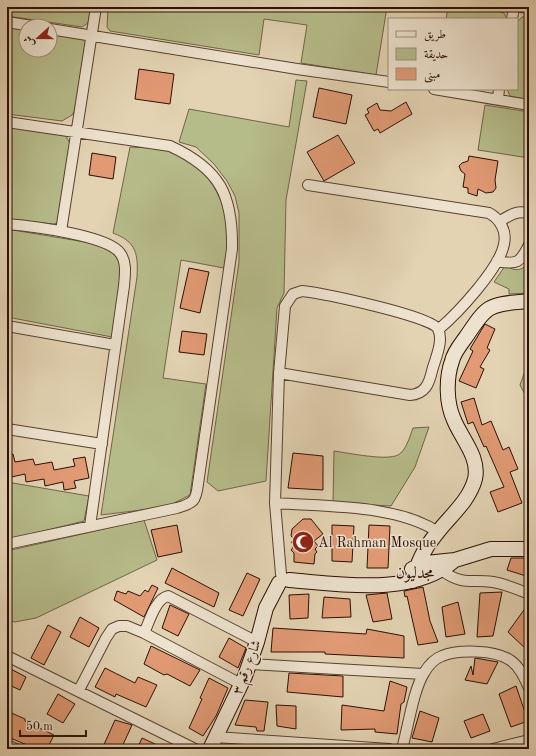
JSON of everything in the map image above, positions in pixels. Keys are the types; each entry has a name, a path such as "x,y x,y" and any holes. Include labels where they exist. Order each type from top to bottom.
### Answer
{"street":[{"path":"61,231 96,7"},
{"path":"512,18 514,7"},
{"path":"521,7 529,8"},
{"path":"7,22 18,24"},
{"path":"58,30 297,69 388,82"},
{"path":"447,90 498,94 529,105"},
{"path":"7,122 77,131 170,146 196,159 214,176 226,199 232,227 232,249 196,497 193,501 177,508 7,544"},
{"path":"308,185 489,213 500,221 505,237 504,245 497,261 458,312 439,329"},
{"path":"500,221 516,212 521,211 529,214"},
{"path":"7,224 61,231 112,245 120,252 124,260 124,286 90,526"},
{"path":"497,261 510,263 518,262 529,245"},
{"path":"279,374 410,395 419,394 426,389 431,378 440,340 439,329 428,320 414,316 302,291 293,294 285,306 279,374 275,503 283,579 366,586 413,581 441,570 455,560"},
{"path":"413,581 416,567 423,553 438,532 465,500 475,477 474,459 453,419 450,406 448,388 452,359 482,314 488,308 501,304 529,301"},
{"path":"7,326 115,345"},
{"path":"7,429 102,444"},
{"path":"275,503 367,510 394,514 425,524 438,532"},
{"path":"381,584 416,567 436,561 455,560 491,549 529,549"},
{"path":"441,570 451,578 461,581 491,582 512,587 529,594"},
{"name":"شارع رقم ٣","path":"213,743 249,664 257,642 266,608 283,579"},
{"path":"144,633 158,604 164,597 168,596 257,642"},
{"path":"79,690 112,629 119,626 126,626 144,633 241,684"},
{"path":"402,749 423,674 436,659 442,656 479,652 510,660 518,667 529,688"},
{"path":"7,656 79,690 195,749"},
{"path":"249,664 423,674"},
{"path":"493,749 529,740"},
{"path":"213,743 390,749"},
{"path":"7,745 16,749"}],"green space":[{"path":"7,7 91,7 88,23 82,27 58,23 58,18 21,18 7,16"},
{"path":"108,7 387,7 376,75 301,63 307,25 264,19 259,55 110,31 107,27"},
{"path":"448,7 469,7 483,8 504,13 506,18 446,18"},
{"path":"529,16 529,100 510,96 507,90 518,90 518,21 522,17"},
{"path":"7,26 18,28 18,58 58,58 58,34 86,39 88,42 75,110 72,115 62,121 7,114"},
{"path":"296,80 307,81 286,200 284,293 277,308 266,481 218,491 207,482 239,262 239,213 235,196 227,181 214,164 196,147 179,142 189,109 289,127"},
{"path":"485,105 529,112 529,158 478,150"},
{"path":"7,125 64,133 70,143 59,222 54,224 7,220"},
{"path":"130,147 167,150 181,155 193,163 204,174 221,200 229,229 229,244 224,268 181,260 163,378 206,384 190,495 166,507 101,515 137,277 137,262 134,250 127,240 113,233"},
{"path":"13,230 103,245 120,260 120,287 112,337 7,317 7,231"},
{"path":"529,261 529,293 509,294 509,289 494,282 505,266 518,270 524,267"},
{"path":"529,360 529,402 520,385"},
{"path":"429,427 415,467 391,506 333,503 334,451 376,457 392,457 401,453 413,428"},
{"path":"7,482 89,496 84,521 7,540"},
{"path":"144,520 157,560 36,618 15,622 7,620 7,551"}],"building":[{"path":"139,69 174,74 170,104 135,99"},
{"path":"319,88 352,95 346,124 313,117"},
{"path":"406,102 412,114 380,133 378,129 374,131 365,115 369,113 367,109 377,103 380,110 391,111"},
{"path":"338,135 355,163 324,181 307,152"},
{"path":"92,153 116,157 113,179 89,175"},
{"path":"469,156 498,161 495,180 496,188 493,192 486,193 478,189 477,196 468,193 468,188 463,187 465,174 461,171 459,166 468,161"},
{"path":"189,268 209,272 200,313 180,308"},
{"path":"485,324 495,329 487,348 490,350 480,367 484,369 476,388 459,381 473,351 470,349"},
{"path":"182,331 207,334 204,355 179,352"},
{"path":"474,398 482,425 491,421 503,450 509,447 518,469 510,472 522,503 498,512 490,492 504,487 486,446 484,447 473,422 468,424 461,402"},
{"path":"293,453 323,456 323,490 288,488"},
{"path":"13,454 15,462 33,459 35,465 52,462 54,470 75,466 73,459 85,457 89,478 74,481 76,488 64,490 63,482 45,486 44,479 26,482 25,474 7,478 7,455"},
{"name":"Al Rahman Mosque","path":"303,519 311,519 323,534 314,541 318,546 315,549 317,552 315,554 314,564 294,562 294,553 291,550 294,546 291,542 294,539 291,536 292,529"},
{"path":"177,525 182,552 158,557 151,530"},
{"path":"332,525 354,526 352,562 332,561"},
{"path":"369,525 390,526 388,568 367,568"},
{"path":"511,558 529,558 529,577 507,570"},
{"path":"172,568 219,593 214,607 165,583"},
{"path":"247,573 260,579 243,616 229,610"},
{"path":"152,585 158,588 144,617 114,600 117,591 126,594 128,591 140,596 145,590 148,592"},
{"path":"423,587 430,621 438,642 418,645 407,596 405,597 404,591"},
{"path":"502,592 493,636 477,637 480,593"},
{"path":"387,593 392,619 373,622 366,595"},
{"path":"309,594 308,618 290,619 289,595"},
{"path":"324,597 350,599 351,617 322,618"},
{"path":"458,602 465,634 446,637 442,607"},
{"path":"529,603 529,652 508,632"},
{"path":"170,605 189,614 178,636 162,628"},
{"path":"80,617 99,628 89,647 70,637"},
{"path":"48,625 61,632 44,665 31,658"},
{"path":"273,628 366,634 367,629 404,636 404,658 325,654 325,652 271,652"},
{"path":"229,638 246,648 238,668 219,657"},
{"path":"151,646 200,670 190,686 167,674 164,675 144,664"},
{"path":"475,658 498,662 487,684 465,680 471,666 473,675"},
{"path":"7,667 26,677 20,690 7,684"},
{"path":"105,668 135,683 138,677 157,685 146,707 116,694 115,697 95,687"},
{"path":"289,673 343,676 343,697 287,692"},
{"path":"209,678 228,688 216,716 203,736 189,728 202,699 200,698"},
{"path":"390,681 407,687 404,702 401,704 397,734 375,732 375,729 341,730 342,705 384,711"},
{"path":"516,686 528,721 511,727 499,694"},
{"path":"58,694 75,704 63,723 47,714"},
{"path":"245,700 268,702 264,731 257,731 256,727 235,725"},
{"path":"276,705 296,706 296,729 277,726"},
{"path":"7,711 54,735 47,749 32,749 26,746 27,745 8,737"},
{"path":"420,711 439,718 432,742 412,738"},
{"path":"483,714 490,731 471,738 464,721"},
{"path":"115,720 132,725 121,749 102,749"},
{"path":"142,738 166,749 137,749"}],"place":[{"name":"Al Rahman Mosque","path":"303,542"}],"district":[{"name":"مجدليون","path":"415,572"}]}
